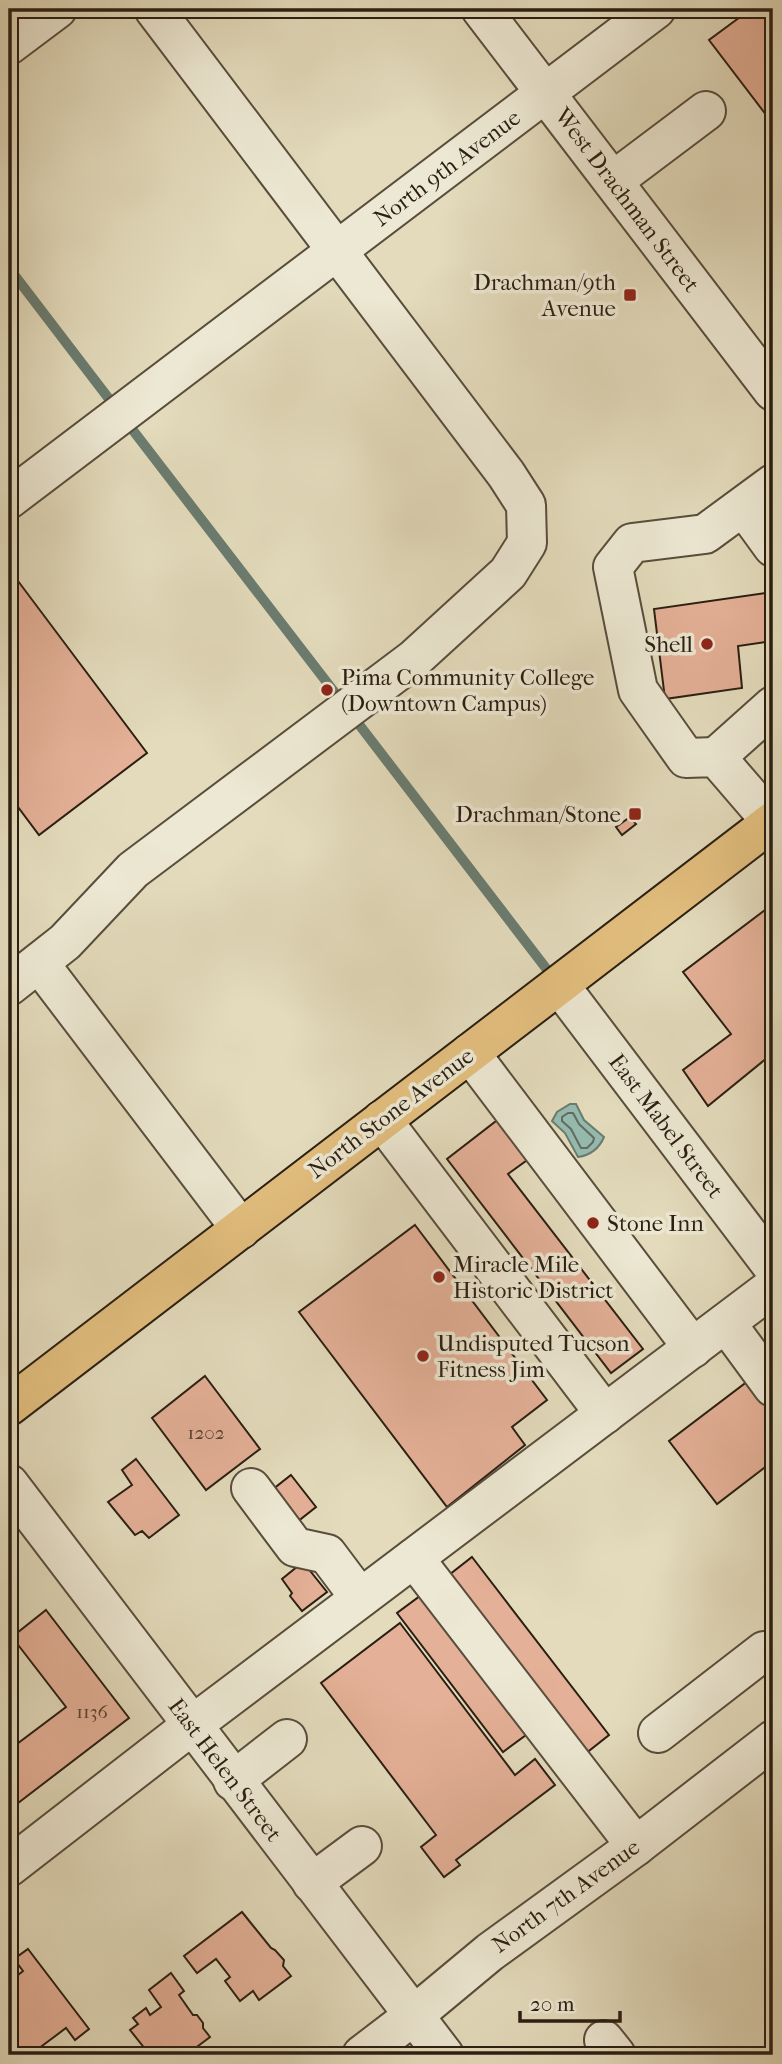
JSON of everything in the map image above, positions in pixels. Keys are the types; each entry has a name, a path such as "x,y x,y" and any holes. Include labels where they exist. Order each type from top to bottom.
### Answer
{"main road":[{"name":"North Stone Avenue","path":"9,1406 773,822"}],"street":[{"path":"9,46 57,9"},
{"path":"154,9 506,474 526,505 527,543 508,573 414,659 133,870 65,942 19,973 241,1229"},
{"name":"West Drachman Street","path":"481,9 773,391"},
{"name":"North 9th Avenue","path":"9,499 656,9"},
{"path":"613,181 706,111"},
{"path":"773,484 744,508 705,534 632,543 613,567 638,690 686,758 716,757 773,706"},
{"path":"744,508 773,547"},
{"path":"716,757 773,822"},
{"name":"East Mabel Street","path":"560,986 773,1266"},
{"path":"470,1053 693,1348"},
{"path":"382,1120 605,1414"},
{"path":"9,1867 191,1726 773,1287"},
{"path":"726,1323 773,1387"},
{"name":"East Helen Street","path":"9,1484 443,2055"},
{"path":"251,1488 296,1546 327,1554 360,1598"},
{"path":"414,1558 636,1846"},
{"path":"658,1732 764,1651"},
{"path":"233,1781 287,1739"},
{"name":"North 7th Avenue","path":"362,2055 490,1952 636,1846 773,1740"},
{"path":"312,1884 362,1846"}],"water":[{"path":"570,1104 576,1104 584,1120 604,1137 600,1145 587,1155 578,1157 565,1133 552,1121 557,1112"}],"building":[{"path":"751,9 773,9 773,124 709,40"},
{"path":"9,569 147,753 39,835 9,795"},
{"name":"Shell","path":"773,592 773,641 738,646 742,688 665,699 654,609"},
{"path":"630,817 636,824 622,835 616,827"},
{"path":"773,904 773,1020 767,1024 773,1034 773,1053 708,1106 683,1070 731,1034 683,972"},
{"path":"500,1118 530,1158 508,1174 643,1349 611,1373 447,1159"},
{"name":"Undisputed Tucson Fitness Jim","path":"415,1225 547,1400 512,1427 525,1445 447,1507 299,1312"},
{"path":"205,1376 260,1449 206,1490 152,1418"},
{"path":"752,1378 773,1406 773,1461 717,1504 669,1441"},
{"path":"136,1459 179,1515 149,1538 142,1531 135,1535 108,1502 132,1485 122,1470"},
{"path":"291,1475 316,1507 297,1522 272,1490"},
{"path":"472,1557 609,1735 585,1754 449,1575"},
{"path":"303,1562 327,1592 302,1611 290,1596 292,1593 282,1579"},
{"path":"420,1596 526,1735 503,1752 397,1613"},
{"path":"46,1610 129,1718 9,1810 9,1750 66,1707 12,1637"},
{"path":"400,1623 515,1775 535,1759 555,1785 456,1860 460,1865 444,1877 421,1847 436,1835 321,1683"},
{"path":"242,1912 284,1960 283,1966 291,1976 259,2000 253,1991 240,2001 225,1981 230,1977 216,1959 197,1973 184,1956"},
{"path":"28,1949 89,2029 75,2040 66,2028 38,2049 42,2055 20,2055 9,2041 9,1982 23,1971 14,1959"},
{"path":"171,1973 184,1991 179,1995 193,2015 197,2015 203,2023 203,2028 210,2037 186,2055 150,2055 130,2030 138,2024 133,2018 146,2008 150,2015 161,2007 149,1990"}],"waterway":[{"path":"9,268 116,408"},
{"path":"125,420 342,702"},
{"path":"351,714 555,980"}],"place":[{"name":"Drachman/9th Avenue","path":"630,295"},
{"name":"Shell","path":"707,644"},
{"name":"Pima Community College (Downtown Campus)","path":"327,690"},
{"name":"Drachman/Stone","path":"635,814"},
{"name":"Stone Inn","path":"593,1223"},
{"name":"Miracle Mile Historic District","path":"439,1277"},
{"name":"Undisputed Tucson Fitness Jim","path":"423,1356"}]}
